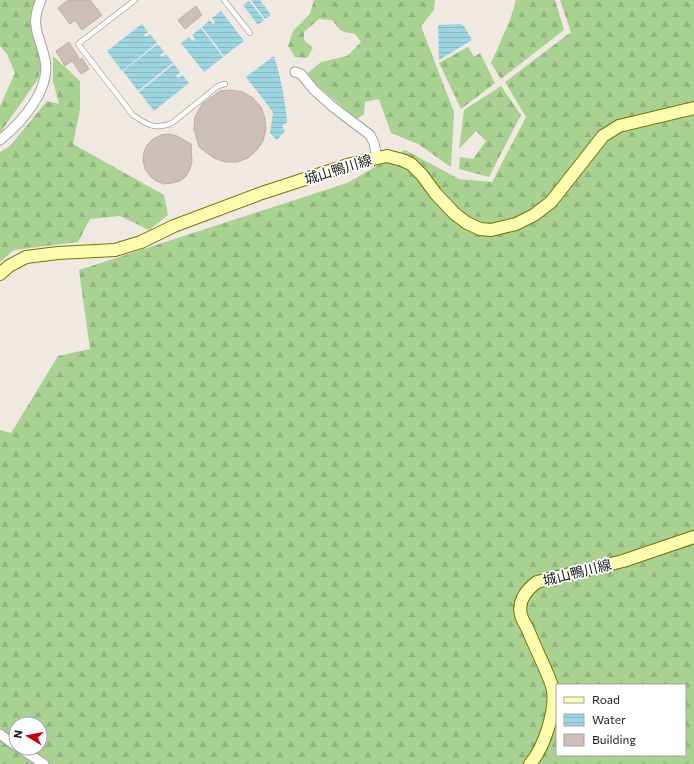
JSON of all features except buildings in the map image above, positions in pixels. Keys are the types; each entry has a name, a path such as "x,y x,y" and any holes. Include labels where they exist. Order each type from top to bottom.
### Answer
{"main road":[{"name":"城山鴨川線","path":"0,274 9,266 26,257 58,253 115,250 141,242 174,226 262,193 350,164 387,156 411,164 454,214 467,223 480,229 491,230 516,224 534,215 551,202 603,136 619,126 694,108"},
{"name":"城山鴨川線","path":"530,764 547,733 554,699 552,687 520,610 522,599 528,588 537,582 622,561 694,537"}],"street":[{"path":"0,140 12,130 28,112 41,90 47,73 45,59 36,29 35,17 41,0"},
{"path":"295,72 301,74 314,90 333,107 370,135 378,157"},
{"path":"32,756 44,764"}],"lane":[{"path":"135,0 78,44 133,116 156,127 163,127 172,123 218,86 225,84"},
{"path":"224,0 250,33"}],"green space":[{"path":"0,0 36,0 30,17 42,63 38,79 0,133 0,106 15,73 7,54 0,46"},
{"path":"314,0 435,0 434,10 421,26 454,112 451,167 418,144 391,133 379,99 365,102 364,114 357,119 313,82 308,73 321,62 347,56 361,42 355,34 341,31 332,20 319,19 304,32 304,40 313,48 307,58 295,57 288,46 293,31 310,14"},
{"path":"516,0 555,0 564,30 501,79 491,63 510,20"},
{"path":"560,0 694,0 694,764 0,764 0,430 11,433 58,356 90,349 79,270 347,183 405,150 459,179 492,182 526,117 505,82 571,32"},
{"path":"468,47 474,57 480,53 495,83 461,109 439,63"},
{"path":"53,56 80,81 80,109 73,144 164,195 168,215 149,230 120,216 90,219 78,242 14,250 0,262 0,152 10,146 47,101 59,104 53,81"},
{"path":"501,86 521,115 489,177 459,169 460,157 473,159 486,141 476,131 459,149 464,110"}],"water":[{"path":"251,0 260,0 271,15 265,19"},
{"path":"249,1 264,20 258,25 243,5"},
{"path":"221,11 244,41 224,56 202,27 210,20 213,24 215,23 212,18"},
{"path":"142,24 148,32 144,35 146,37 150,34 157,43 122,71 107,51"},
{"path":"460,24 464,26 472,40 439,60 438,25"},
{"path":"201,28 223,57 204,72 181,43 189,37 193,41 195,39 192,35"},
{"path":"158,44 164,52 160,55 162,57 166,54 173,63 138,91 123,71"},
{"path":"274,56 279,72 287,122 282,126 285,131 277,140 270,133 273,112 246,77"},
{"path":"174,64 180,72 176,76 178,78 182,75 189,83 154,111 139,92"}]}
